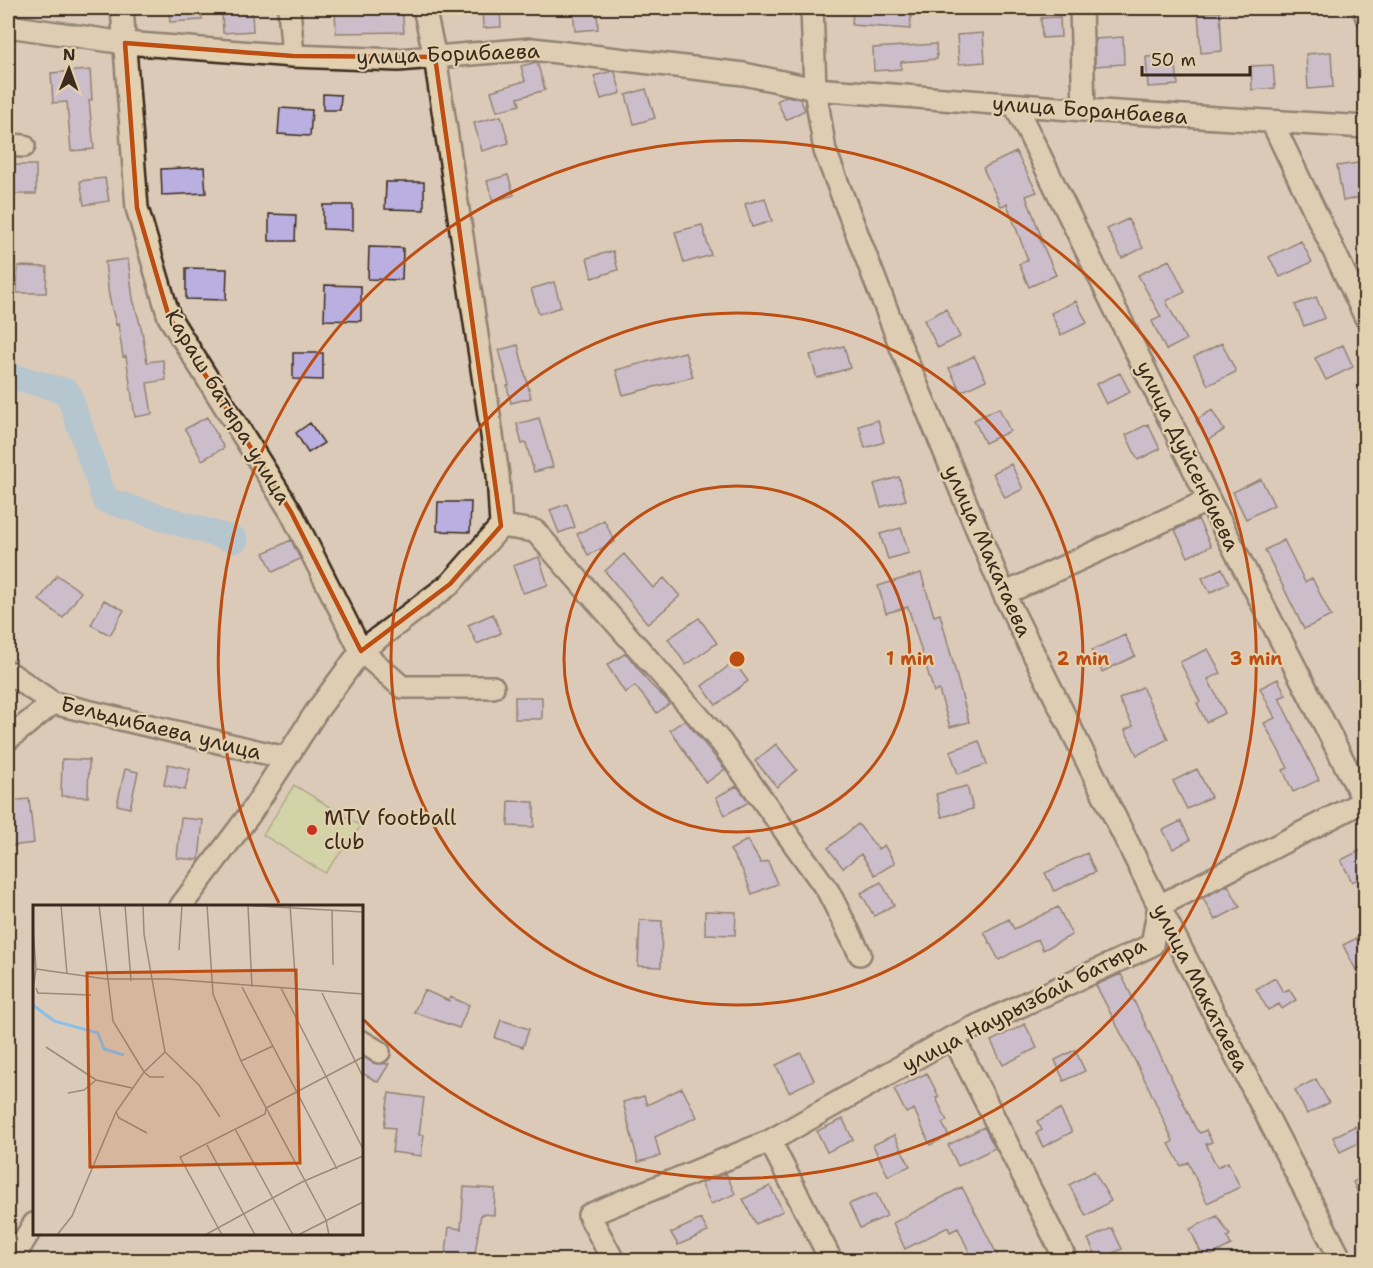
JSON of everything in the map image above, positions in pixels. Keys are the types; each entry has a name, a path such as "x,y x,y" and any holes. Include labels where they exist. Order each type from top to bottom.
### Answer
{"street":[{"name":"Караш батыра улица","path":"122,8 137,208 169,316 291,512 362,651"},
{"path":"289,8 293,56"},
{"path":"182,905 250,814 316,712 362,651 450,585 501,526 498,475 435,57 424,8"},
{"name":"улица Макатаева","path":"812,8 815,89 825,151 849,219 1004,594 1159,906 1341,1260"},
{"path":"1081,8 1084,110"},
{"path":"1365,8 1365,15"},
{"name":"улица Борибаева","path":"8,26 125,43 293,56 399,60 532,49 744,74 815,89"},
{"name":"улица Боранбаева","path":"815,89 1084,110 1365,128"},
{"name":"улица Дуйсенбиева","path":"1015,105 1209,500 1365,802"},
{"path":"1272,122 1365,318"},
{"path":"1004,594 1209,500"},
{"path":"501,526 535,531 721,742 828,891 860,954"},
{"path":"362,651 402,687 493,687"},
{"name":"Бельдибаева улица","path":"8,672 52,703 286,758"},
{"path":"8,739 52,703"},
{"path":"1159,906 1365,802"},
{"name":"улица Наурызбай батыра","path":"613,1260 589,1215 770,1141 952,1037 1152,945 1159,906"},
{"path":"952,1037 1066,1260"},
{"path":"770,1141 831,1260"},
{"path":"12,1260 33,1226"}],"highlighted area":[{"path":"125,43 293,56 435,57 501,526 450,584 361,651 291,512 169,317 137,208"}],"green space":[{"name":"MTV football club","path":"294,785 361,826 325,873 263,835"}],"building":[{"path":"201,8 202,20 170,22 169,10"},
{"path":"335,8 402,8 404,32 336,33"},
{"path":"482,8 500,8 501,27 483,28"},
{"path":"597,8 598,29 575,31 573,9"},
{"path":"853,8 912,8 910,29 852,25"},
{"path":"252,11 253,31 223,33 222,12"},
{"path":"1220,12 1222,51 1201,53 1198,13"},
{"path":"1060,17 1061,37 1042,38 1041,18"},
{"path":"983,33 985,62 959,64 957,35"},
{"path":"1123,37 1124,64 1095,66 1095,39"},
{"path":"936,44 937,59 901,62 901,69 874,71 873,48"},
{"path":"1331,52 1333,87 1308,89 1306,54"},
{"path":"1175,55 1178,85 1148,87 1146,57"},
{"path":"537,62 545,90 518,98 520,105 497,111 491,91 525,81 521,66"},
{"path":"1273,65 1275,88 1252,90 1251,66"},
{"path":"90,70 92,100 89,100 94,149 71,151 67,102 53,103 51,73"},
{"path":"615,72 621,93 601,99 594,76"},
{"path":"646,89 655,118 634,124 626,95"},
{"path":"323,94 341,95 340,110 323,110"},
{"path":"786,96 800,99 805,110 786,120 777,101"},
{"path":"280,108 312,110 310,136 278,134"},
{"path":"501,116 509,143 482,151 474,123"},
{"path":"1016,152 1037,192 1026,196 1041,236 1039,237 1056,275 1029,287 1019,264 1028,260 1007,204 1001,206 983,168"},
{"path":"1365,162 1365,196 1343,201 1337,166"},
{"path":"8,165 36,165 36,194 8,194"},
{"path":"204,167 206,193 162,195 161,169"},
{"path":"508,175 514,195 493,201 487,181"},
{"path":"105,178 109,201 84,205 80,181"},
{"path":"386,182 424,182 424,210 385,209"},
{"path":"765,198 772,221 752,227 745,204"},
{"path":"323,205 353,205 353,230 323,229"},
{"path":"269,214 296,215 295,241 269,241"},
{"path":"1128,219 1143,248 1122,258 1107,229"},
{"path":"702,225 711,255 684,263 675,232"},
{"path":"1301,241 1312,262 1280,277 1269,257"},
{"path":"369,247 403,248 402,280 368,279"},
{"path":"613,251 618,270 592,278 587,258"},
{"path":"128,259 133,299 142,331 147,362 163,360 166,380 147,383 152,414 135,417 126,356 123,357 118,324 116,325 109,296 105,262"},
{"path":"1169,260 1185,292 1166,301 1186,340 1166,350 1152,321 1161,317 1138,275"},
{"path":"18,266 47,267 46,293 17,293"},
{"path":"186,268 227,269 226,300 186,299"},
{"path":"554,282 561,307 539,314 531,289"},
{"path":"325,285 361,286 361,321 324,320"},
{"path":"1316,297 1325,318 1304,326 1295,305"},
{"path":"1076,301 1087,323 1061,335 1051,313"},
{"path":"946,309 960,337 938,348 924,320"},
{"path":"1222,343 1236,372 1208,385 1194,357"},
{"path":"518,345 531,398 511,403 507,386 509,385 499,350"},
{"path":"1343,345 1353,367 1326,380 1315,358"},
{"path":"844,346 850,368 817,378 810,355"},
{"path":"685,352 693,377 623,395 616,370"},
{"path":"293,353 323,353 323,380 293,379"},
{"path":"974,356 986,380 961,392 949,368"},
{"path":"1120,373 1130,392 1106,404 1096,384"},
{"path":"999,408 1010,431 985,443 974,420"},
{"path":"1212,410 1224,430 1208,440 1196,420"},
{"path":"207,417 224,448 202,460 185,429"},
{"path":"539,418 553,467 534,472 526,443 522,444 517,424"},
{"path":"878,420 884,442 865,448 859,426"},
{"path":"310,423 324,443 308,453 296,433"},
{"path":"1148,424 1160,449 1138,460 1126,435"},
{"path":"1011,464 1023,489 1005,498 993,473"},
{"path":"899,477 906,500 881,507 874,484"},
{"path":"1261,479 1274,505 1246,519 1233,492"},
{"path":"438,502 471,502 470,532 437,531"},
{"path":"567,504 575,527 559,533 550,510"},
{"path":"1198,519 1211,546 1188,557 1175,530"},
{"path":"604,520 615,542 588,555 577,534"},
{"path":"901,528 909,553 888,559 880,534"},
{"path":"291,540 300,559 273,572 264,553"},
{"path":"1284,540 1305,582 1312,578 1331,616 1304,629 1265,550"},
{"path":"624,554 653,588 664,578 680,596 648,624 605,571"},
{"path":"539,557 548,585 523,593 513,566"},
{"path":"1222,568 1229,583 1210,593 1202,578"},
{"path":"921,573 934,616 940,614 969,722 950,727 939,690 934,692 908,607 886,613 878,586"},
{"path":"57,575 81,592 63,618 39,600"},
{"path":"104,600 124,610 110,635 91,625"},
{"path":"493,614 501,633 477,644 468,625"},
{"path":"699,618 717,643 686,665 668,639"},
{"path":"1125,635 1135,656 1102,672 1092,650"},
{"path":"1208,649 1221,673 1208,679 1225,713 1206,722 1197,703 1200,702 1180,662"},
{"path":"626,653 650,684 670,703 657,713 635,686 625,693 607,665"},
{"path":"734,662 748,681 716,705 702,686"},
{"path":"1278,679 1286,695 1279,698 1319,780 1293,792 1283,770 1288,768 1264,723 1275,718 1260,688"},
{"path":"1142,687 1168,739 1137,755 1125,730 1133,726 1119,699"},
{"path":"515,697 542,697 542,719 515,719"},
{"path":"685,720 725,769 706,783 670,730"},
{"path":"979,741 987,764 958,774 950,751"},
{"path":"776,744 797,770 777,787 755,761"},
{"path":"62,759 89,760 88,797 61,796"},
{"path":"168,764 190,769 185,790 164,785"},
{"path":"125,769 138,772 130,808 117,805"},
{"path":"1197,769 1211,797 1187,809 1173,781"},
{"path":"737,786 749,802 725,815 716,797"},
{"path":"967,786 973,809 942,817 936,794"},
{"path":"29,799 34,843 11,846 8,801"},
{"path":"509,801 534,802 534,827 508,826"},
{"path":"181,818 203,820 199,860 177,858"},
{"path":"1181,821 1190,840 1173,849 1163,830"},
{"path":"858,824 878,849 884,845 895,863 875,875 861,854 843,868 828,848"},
{"path":"747,840 761,863 768,861 777,884 752,894 742,869 730,850"},
{"path":"1365,848 1365,875 1352,882 1341,860"},
{"path":"1087,853 1095,872 1054,891 1045,873"},
{"path":"881,882 894,905 874,916 861,893"},
{"path":"1228,885 1240,907 1215,920 1203,898"},
{"path":"1058,907 1072,935 1043,950 1038,939 999,960 984,932 1009,919 1014,929"},
{"path":"705,911 736,912 735,935 705,934"},
{"path":"640,920 662,921 661,967 638,966"},
{"path":"1365,934 1365,965 1356,970 1343,945"},
{"path":"1121,974 1196,1129 1200,1133 1206,1130 1212,1142 1206,1144 1217,1167 1228,1162 1240,1187 1207,1203 1188,1162 1181,1166 1169,1144 1173,1141 1148,1086 1096,985"},
{"path":"1275,978 1283,992 1289,989 1296,1000 1282,1009 1279,1004 1268,1010 1256,989"},
{"path":"424,990 449,1001 450,997 469,1005 459,1028 414,1012"},
{"path":"501,1020 529,1029 523,1047 495,1038"},
{"path":"1025,1024 1037,1048 1003,1065 991,1041"},
{"path":"1075,1050 1085,1071 1064,1081 1055,1060"},
{"path":"801,1053 814,1080 789,1092 776,1065"},
{"path":"363,1057 373,1063 389,1064 378,1082 363,1074"},
{"path":"927,1073 939,1097 936,1098 947,1121 942,1123 949,1136 930,1145 914,1109 906,1113 894,1089"},
{"path":"1316,1079 1329,1103 1307,1114 1295,1090"},
{"path":"682,1088 697,1117 655,1137 660,1156 638,1162 623,1102 644,1096 647,1105"},
{"path":"389,1093 424,1098 419,1135 424,1135 421,1156 392,1152 395,1128 384,1127"},
{"path":"1060,1109 1072,1132 1043,1147 1036,1133 1042,1130 1037,1121"},
{"path":"843,1119 853,1140 827,1152 817,1131"},
{"path":"1355,1126 1363,1141 1340,1152 1333,1137"},
{"path":"984,1127 995,1148 958,1166 948,1145"},
{"path":"894,1135 910,1166 888,1176 873,1145"},
{"path":"1094,1171 1111,1201 1086,1216 1069,1185"},
{"path":"726,1173 735,1194 711,1204 701,1183"},
{"path":"1365,1175 1365,1208 1353,1182"},
{"path":"770,1186 783,1211 756,1224 743,1199"},
{"path":"464,1187 495,1189 494,1215 481,1214 474,1260 445,1260 449,1227 461,1229"},
{"path":"962,1187 1000,1260 973,1260 958,1228 950,1232 948,1227 905,1249 893,1223"},
{"path":"876,1193 887,1216 860,1228 849,1204"},
{"path":"1217,1216 1230,1235 1227,1237 1231,1245 1204,1259 1190,1229"},
{"path":"701,1219 708,1232 678,1245 671,1233"},
{"path":"1112,1228 1122,1249 1098,1260 1088,1239"}],"waterway":[{"path":"8,375 68,392 105,500 235,540"}],"place":[{"name":"MTV football club","path":"312,830"}]}
